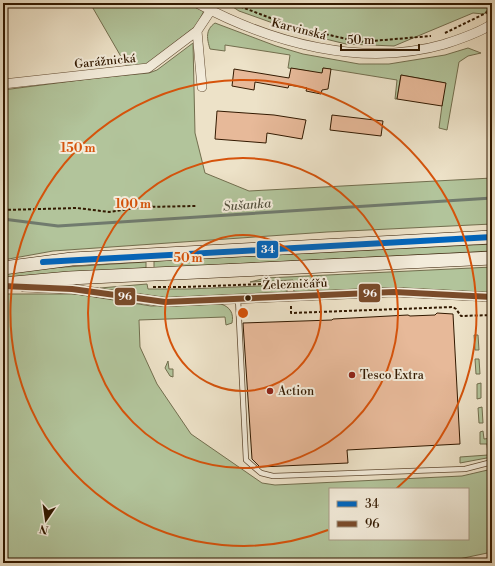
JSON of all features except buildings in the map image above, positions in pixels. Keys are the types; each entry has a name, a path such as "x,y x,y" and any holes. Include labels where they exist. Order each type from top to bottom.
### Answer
{"main road":[{"path":"3,268 72,259 492,237"},
{"path":"3,285 69,278 492,258"}],"street":[{"name":"Karvinská","path":"197,3 264,33 304,44 346,52 379,54 427,49 458,40 492,24"},
{"name":"Garážnická","path":"3,84 148,68 197,31 210,10"},
{"path":"197,31 202,87"},
{"name":"Železničářů","path":"3,285 72,289 165,302 394,292 492,298"}],"lane":[{"path":"238,299 246,460 257,470 273,476 465,469 492,462"}],"path":[{"path":"231,3 294,27 360,42 431,36"},
{"path":"439,36 486,13 492,7"},
{"path":"3,210 77,208 109,212 142,207 197,206"}],"green space":[{"path":"90,3 189,3 204,11 196,26 147,64 127,67"},
{"path":"227,3 492,4 484,14 473,13 394,46 346,44 301,33 239,11"},
{"path":"215,23 276,46 303,54 359,64 389,64 445,55 468,48 481,53 468,56 459,62 447,130 439,128 445,83 401,75 397,99 395,99 397,80 323,68 321,82 309,71 288,68 290,55 225,45 225,51 210,49 208,32"},
{"path":"193,43 195,133 205,173 249,191 492,178 492,224 327,232 53,251 3,260 3,90 149,73 157,70"},
{"path":"492,244 492,251 154,268 154,261"},
{"path":"146,262 146,268 3,278 3,274 50,268"},
{"path":"492,267 492,294 294,292 293,280 250,282 266,278"},
{"path":"147,284 148,289 283,285 287,288 287,293 165,298 100,288"},
{"path":"3,294 76,294 151,306 221,304 227,307 232,313 232,323 226,325 225,317 139,320 140,347 157,384 191,434 262,483 275,485 462,476 492,469 492,552 440,563 3,563"},
{"path":"474,335 478,335 479,350 475,350"},
{"path":"475,359 479,359 480,374 476,374"},
{"path":"168,361 169,369 173,369 173,377 170,376 165,368"},
{"path":"481,383 481,398 477,399 477,384"},
{"path":"482,407 483,423 479,423 478,408"},
{"path":"483,431 484,439 492,438 492,457 460,463 460,457 488,455 487,444 480,444 480,432"}],"waterway":[{"name":"Sušanka","path":"3,219 58,226 492,198"}],"transit line":[{"name":"34","path":"43,262 492,237"},
{"name":"96","path":"3,286 72,289 165,302 394,292 492,297"}],"place":[{"name":"Tesco Extra","path":"352,375"},
{"name":"Action","path":"270,391"}]}
